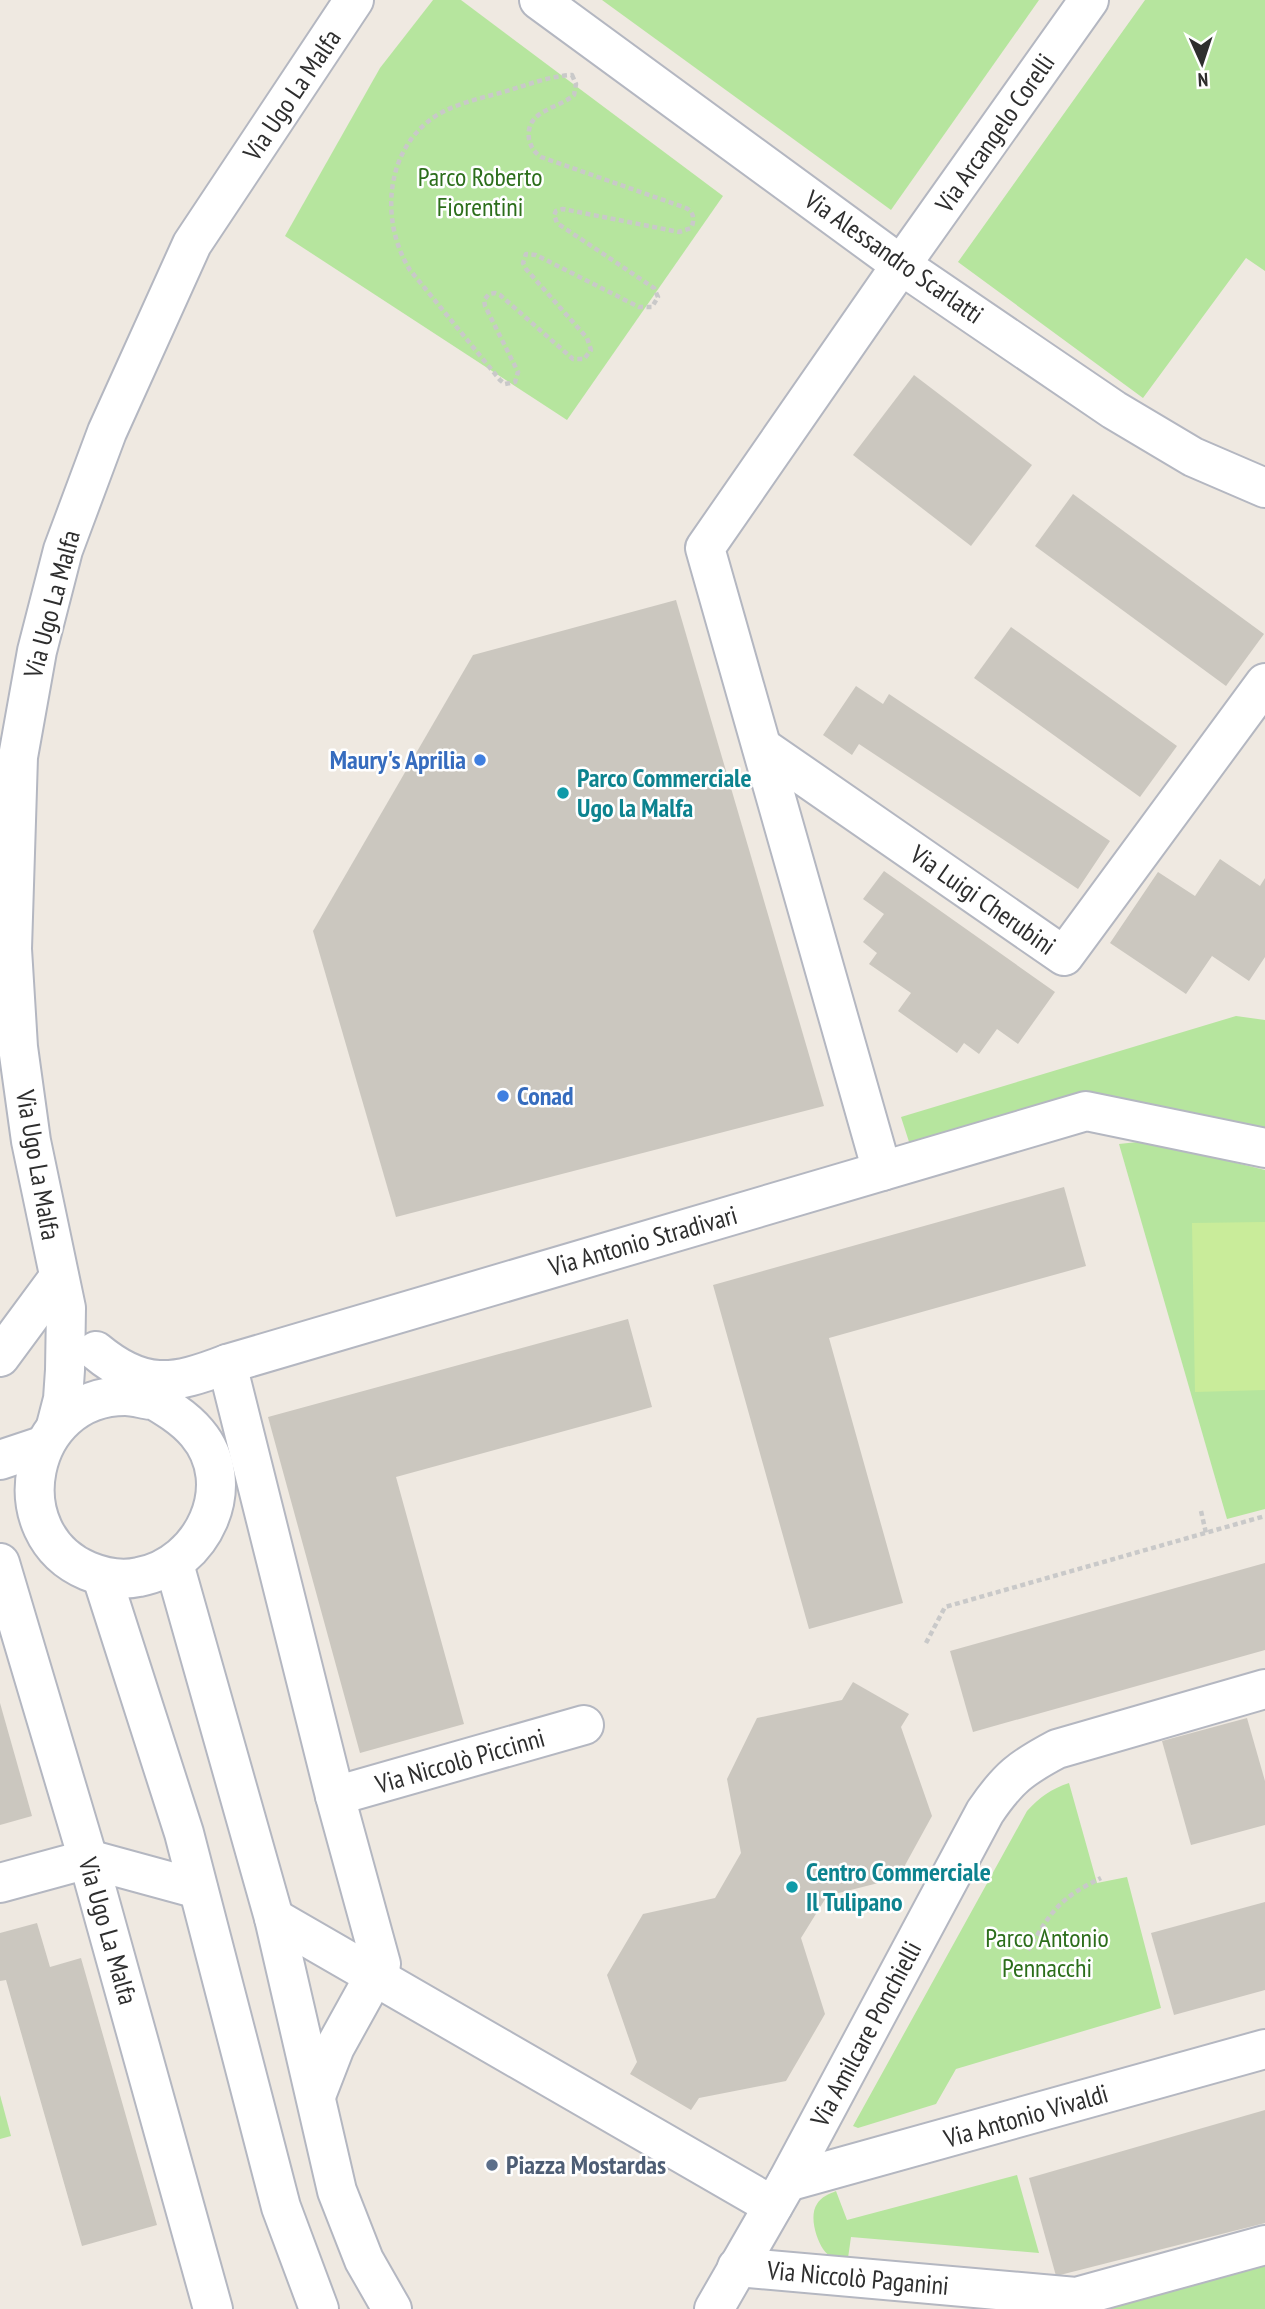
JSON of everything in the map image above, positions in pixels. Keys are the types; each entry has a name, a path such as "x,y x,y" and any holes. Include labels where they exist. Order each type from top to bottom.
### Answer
{"street":[{"name":"Via Ugo La Malfa","path":"62,1292 96,1351 119,1377 166,1408 198,1434 211,1460 215,1489 210,1518 196,1544 174,1564 152,1575 127,1579 102,1577 77,1566 55,1549 40,1526 33,1499 33,1472 63,1399 65,1380 62,1292 29,1128 18,1047 12,948 18,757 37,651 63,550 107,432 192,244 354,0"},
{"name":"Via Alessandro Scarlatti","path":"539,0 901,265 1147,432 1193,457 1265,488"},
{"name":"Via Arcangelo Corelli","path":"901,265 1089,0"},
{"path":"882,1171 705,548 901,265"},
{"name":"Via Luigi Cherubini","path":"762,747 1064,956 1265,683"},
{"name":"Via Antonio Stradivari","path":"96,1351 116,1367 151,1379 171,1381 1086,1111 1265,1148"},
{"name":"Via Ugo La Malfa","path":"0,1357 62,1292"},
{"path":"0,1461 49,1436 76,1409 99,1399 125,1396 166,1408 186,1395 214,1369 381,1964 335,2047 316,2096"},
{"name":"Via Ugo La Malfa","path":"0,1563 88,1859 201,2306"},
{"path":"174,1564 274,1918 337,2191 364,2260 392,2309"},
{"path":"102,1577 184,1833 281,2207 314,2296"},
{"name":"Via Amilcare Ponchielli","path":"715,2309 780,2194 985,1812 1004,1784 1030,1763 1057,1749 1265,1689"},
{"name":"Via Niccolò Piccinni","path":"335,1797 584,1725"},
{"path":"0,1883 88,1859 198,1889"},
{"path":"274,1918 375,1976 780,2194"},
{"name":"Via Antonio Vivaldi","path":"780,2194 1265,2049"},
{"name":"Via Niccolò Paganini","path":"737,2267 1076,2297 1265,2245"}],"path":[{"path":"572,75 576,84 574,95 534,118 529,128 530,144 534,152 541,157 686,208 691,211 693,225 679,232 563,209 556,211 554,215 557,223 654,288 658,298 652,307 646,309 531,254 524,258 526,269 587,338 591,350 584,359 573,359 500,295 489,294 485,296 485,306 518,372 515,382 505,384 418,280 399,253 390,207 393,180 400,159 414,136 431,119 457,106 552,77 572,75"},
{"path":"1200,1511 1206,1533"},
{"path":"926,1643 945,1607 1265,1516"},
{"path":"1028,1950 1054,1908 1079,1889 1101,1878"}],"green space":[{"name":"Parco Roberto Fiorentini","path":"433,0 461,0 723,196 567,420 285,236 380,68"},
{"path":"602,0 1039,0 891,210"},
{"path":"1145,0 1265,0 1265,271 1246,258 1143,398 958,262"},
{"path":"1236,1016 1265,1020 1265,1135 1098,1093 911,1148 901,1117"},
{"path":"1147,1141 1265,1170 1265,1509 1227,1519 1119,1144"},
{"path":"1265,1222 1265,1390 1195,1392 1192,1223"},
{"name":"Parco Antonio Pennacchi","path":"1069,1783 1097,1883 1127,1877 1161,2008 956,2069 936,2104 858,2128 853,2126 1027,1811 1046,1794"},
{"path":"0,2095 11,2136 0,2139"},
{"path":"1017,2175 1039,2253 851,2237 847,2265 825,2252 816,2233 814,2215 817,2204 836,2191 847,2220"},
{"path":"1265,2261 1265,2309 1089,2309"}],"building":[{"path":"914,375 1032,465 971,546 853,455"},
{"path":"1073,494 1264,634 1226,686 1035,546"},
{"name":"Parco Commerciale Ugo la Malfa","path":"676,600 824,1106 396,1217 313,931 473,655"},
{"path":"1011,627 1177,746 1140,797 974,678"},
{"path":"856,686 883,704 889,694 1110,841 1078,889 859,744 852,755 823,735"},
{"path":"1220,859 1260,886 1265,878 1265,957 1249,981 1212,956 1186,994 1110,943 1158,872 1195,896"},
{"path":"884,871 1055,992 1018,1044 997,1029 979,1054 964,1043 957,1053 898,1011 911,993 869,964 877,953 863,942 884,914 863,899"},
{"path":"1064,1187 1086,1266 829,1338 903,1603 809,1629 713,1285"},
{"path":"628,1319 652,1407 396,1477 464,1724 360,1753 268,1417"},
{"path":"1265,1563 1265,1650 973,1732 950,1651"},
{"name":"Centro Commerciale Il Tulipano","path":"853,1682 909,1714 901,1727 932,1816 898,1878 827,1896 801,1938 825,2014 786,2081 699,2098 691,2110 630,2074 637,2062 607,1975 643,1914 715,1898 741,1853 727,1779 757,1718 842,1700"},
{"path":"0,1703 32,1816 0,1825"},
{"path":"1247,1718 1265,1781 1265,1825 1191,1845 1162,1741"},
{"path":"1265,1902 1265,1990 1174,2015 1151,1933"},
{"path":"37,1923 50,1967 81,1958 157,2225 82,2246 6,1980 0,1981 0,1933"},
{"path":"1265,2110 1265,2223 1056,2276 1029,2178"}],"place":[{"name":"Maury's Aprilia","path":"480,760"},
{"name":"Parco Commerciale Ugo la Malfa","path":"563,793"},
{"name":"Conad","path":"503,1096"},
{"name":"Centro Commerciale Il Tulipano","path":"792,1887"},
{"name":"Piazza Mostardas","path":"492,2165"}]}
